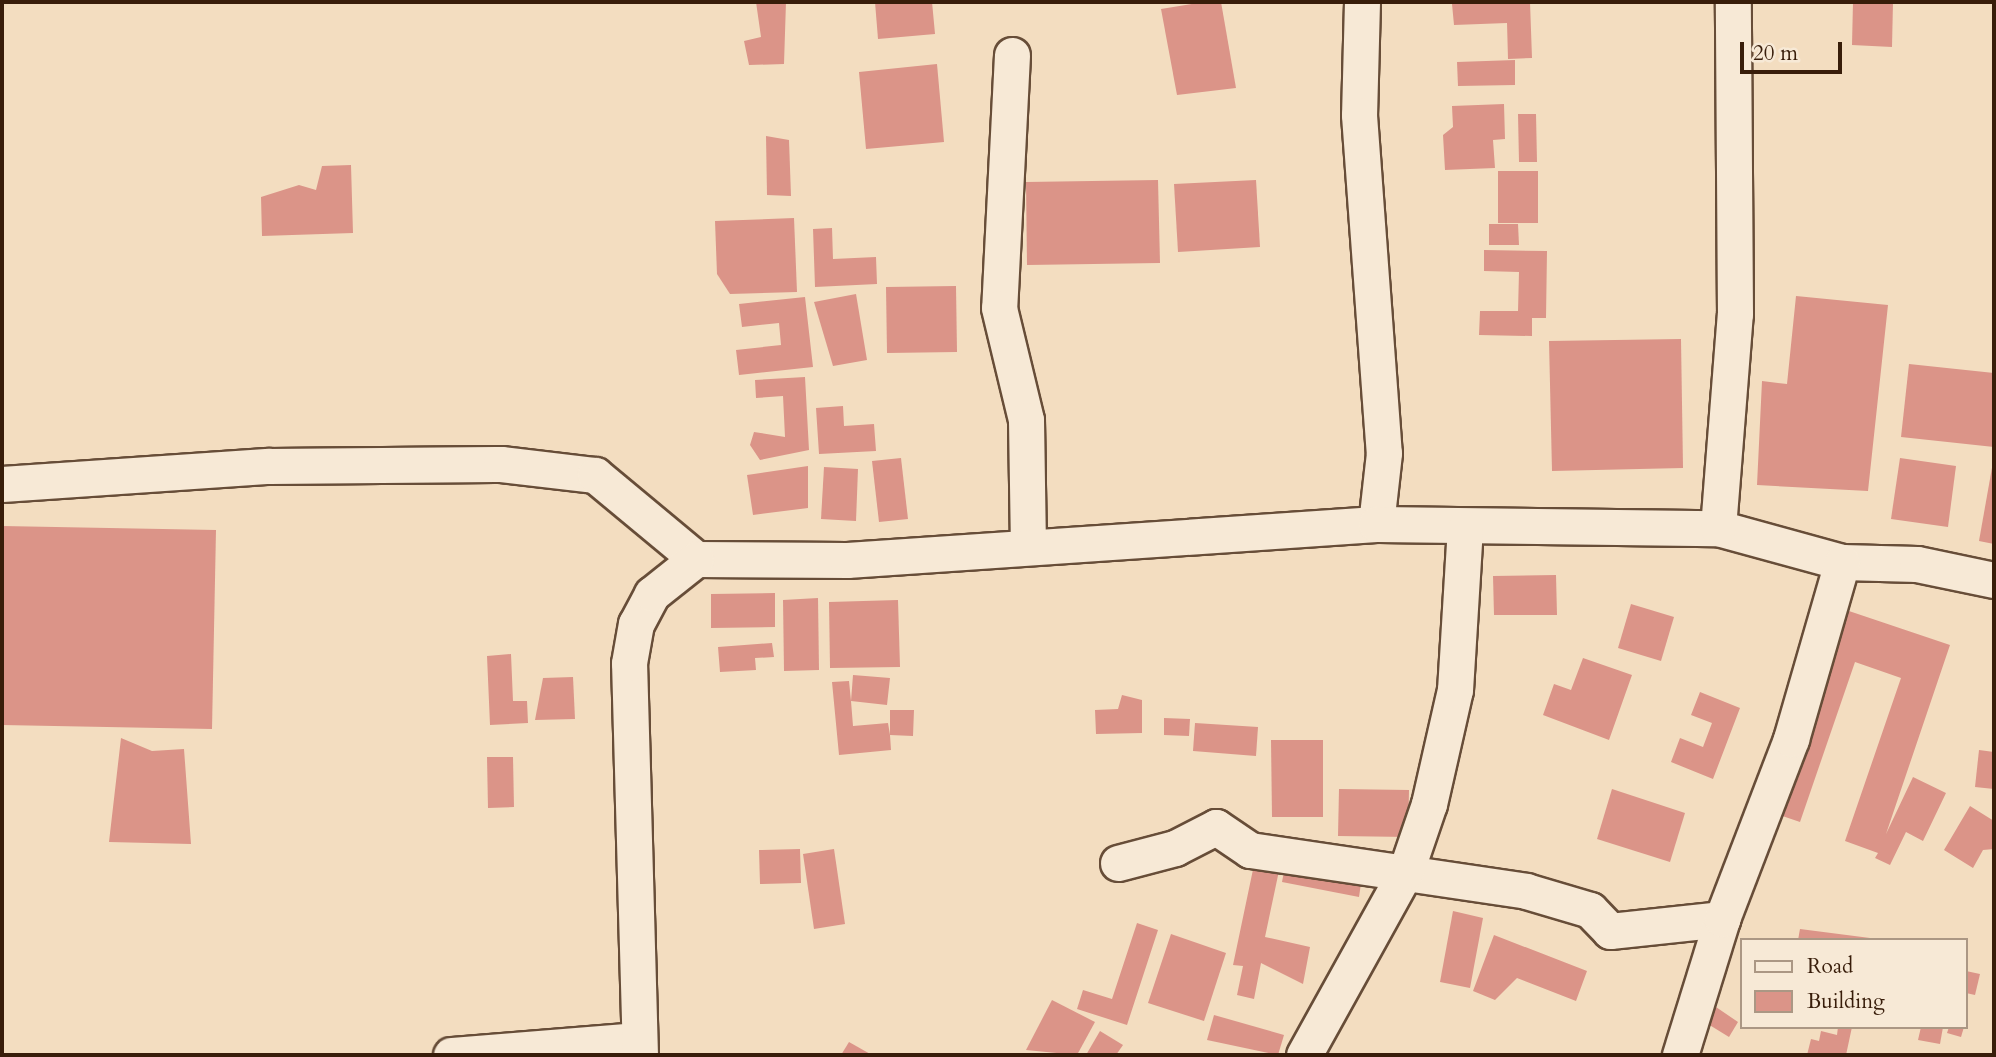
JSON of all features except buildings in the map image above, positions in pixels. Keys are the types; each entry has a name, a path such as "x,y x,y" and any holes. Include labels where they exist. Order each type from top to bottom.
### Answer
{"street":[{"path":"1362,2 1359,115 1384,453 1376,524"},
{"path":"1718,528 1735,314 1733,2"},
{"path":"1012,55 999,308 1026,420 1028,544"},
{"path":"2,484 269,466 565,469 595,475 696,559"},
{"path":"451,1055 638,1047 629,663 636,624 652,594 696,559 847,560 1028,544 1376,524 1465,528 1718,528 1842,562 1917,564 1994,580"},
{"path":"1304,1055 1406,870 1455,690 1465,528"},
{"path":"1680,1055 1722,919 1791,739 1842,562"},
{"path":"1118,863 1175,848 1216,827 1250,850 1406,870 1539,895 1590,910 1610,931 1722,919"}]}
